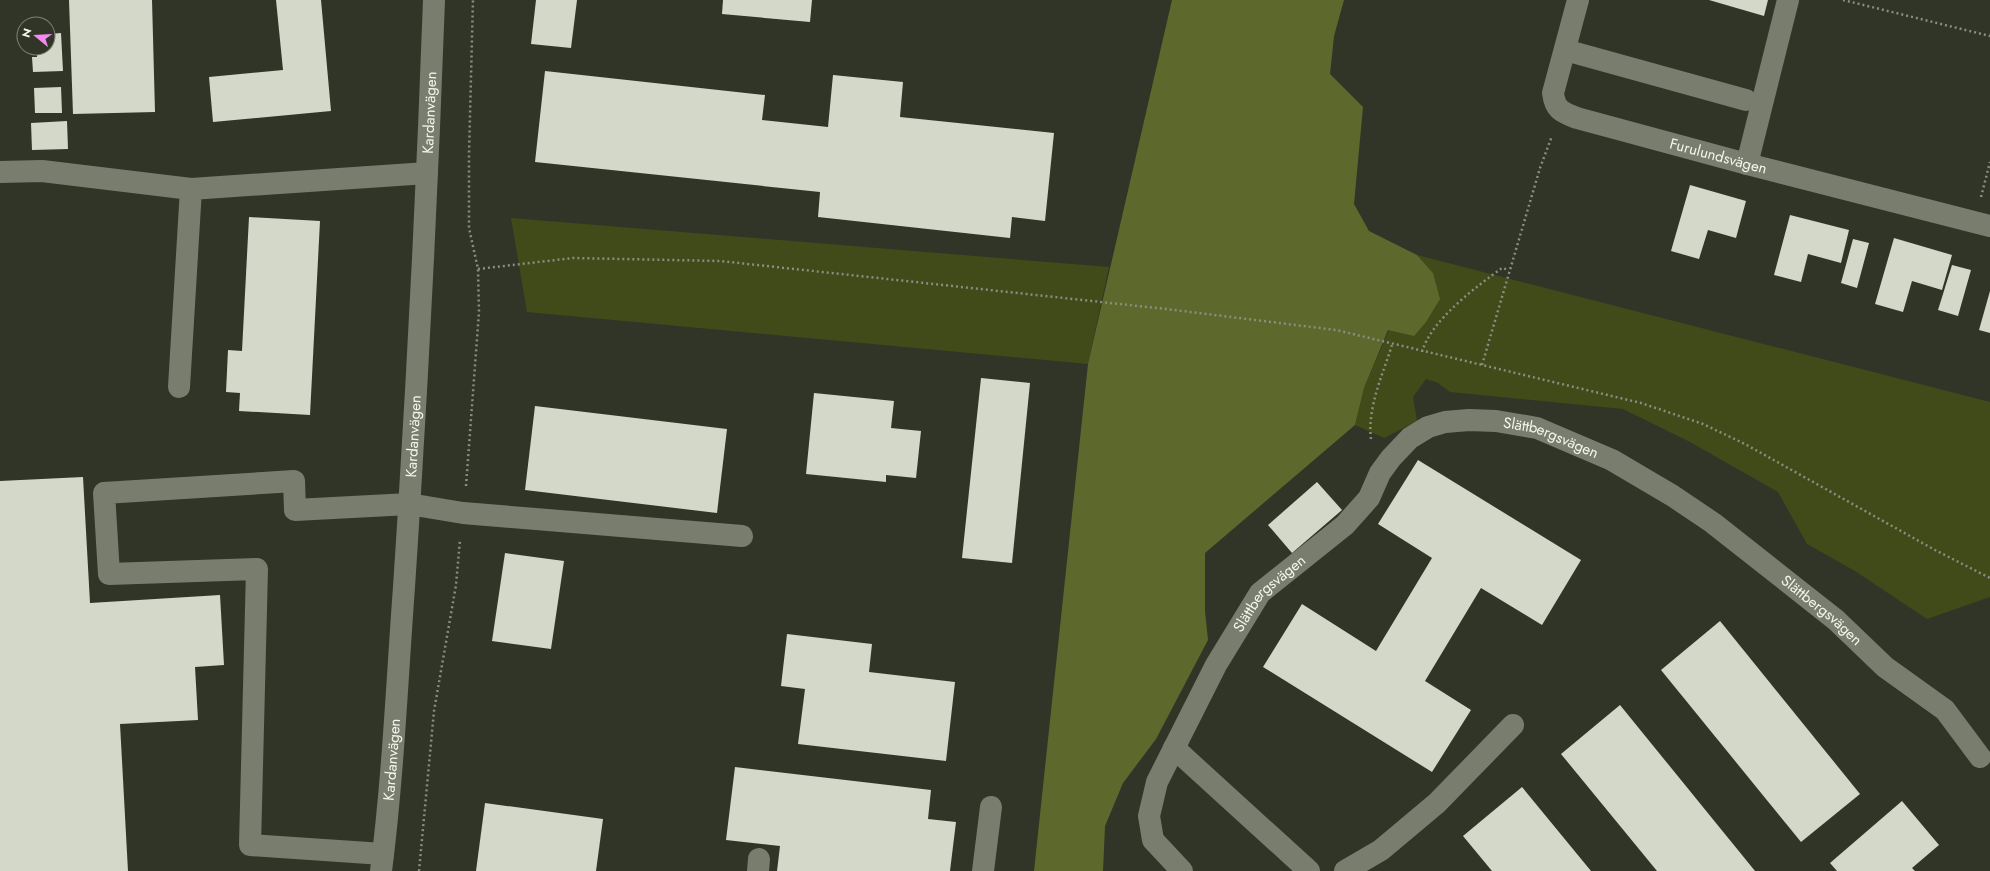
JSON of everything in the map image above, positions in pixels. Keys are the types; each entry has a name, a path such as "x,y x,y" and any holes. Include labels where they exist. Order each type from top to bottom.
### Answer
{"street":[{"name":"Kardanvägen","path":"382,862 388,811 409,504 428,173 434,0"},
{"path":"1561,112 1554,102 1553,93 1578,0"},
{"path":"1747,164 1788,0"},
{"path":"1565,50 1746,100"},
{"name":"Furulundsvägen","path":"1561,112 1578,118 1747,164 1982,224"},
{"path":"0,172 42,171 191,189 428,173"},
{"path":"179,387 191,189"},
{"name":"Slättbergsvägen","path":"1182,871 1153,840 1149,816 1157,782 1216,665 1260,593 1345,525 1369,498 1380,473 1391,458 1410,438 1428,427 1445,422 1469,420 1496,421 1537,428 1612,460 1673,496 1713,523 1836,620 1885,667 1945,710 1980,757"},
{"path":"382,862 250,845 258,569 109,574 104,493 294,481 295,510 409,504 463,513 742,536"},
{"path":"1345,871 1381,850 1437,804 1513,725"},
{"path":"1174,748 1309,871"},
{"path":"983,871 990,807"}],"path":[{"path":"419,871 434,711 456,584 469,454 479,312 478,268 469,228 468,154 473,0"},
{"path":"1843,0 1990,36"},
{"path":"1482,365 1540,168 1561,112"},
{"path":"1982,224 1990,162"},
{"path":"478,268 573,258 720,261 1336,330 1392,345 1641,403 1703,424 1745,444 1935,550 1990,578"},
{"path":"1422,352 1425,342 1441,320 1483,281 1502,268 1509,270"},
{"path":"1380,473 1372,451 1369,427 1374,402 1392,345"}],"green space":[{"path":"1172,0 1344,0 1334,36 1330,74 1363,107 1354,204 1369,231 1417,255 1433,273 1440,299 1426,322 1414,336 1388,330 1364,388 1355,425 1205,553 1205,611 1208,640 1156,739 1123,783 1105,826 1103,871 1034,871 1088,364"},
{"path":"511,218 1109,267 1088,364 527,312"},
{"path":"1417,255 1990,402 1990,597 1927,619 1855,571 1807,544 1778,492 1690,442 1623,409 1450,392 1438,383 1426,379 1413,397 1417,421 1384,438 1355,425 1364,388 1389,330 1433,273"}],"building":[{"path":"69,0 152,0 155,112 73,114"},
{"path":"276,0 321,0 331,111 213,122 209,77 283,70"},
{"path":"536,0 577,0 571,48 531,44"},
{"path":"723,0 812,0 810,22 722,14"},
{"path":"1709,0 1768,0 1764,16"},
{"path":"56,33 61,33 63,71 33,72 32,57 56,56"},
{"path":"545,71 765,95 762,120 828,127 833,75 903,82 900,117 1054,133 1045,221 1012,217 1010,238 818,217 820,192 535,162"},
{"path":"61,87 62,113 35,113 34,88"},
{"path":"67,121 68,149 32,150 31,123"},
{"path":"1690,185 1746,201 1736,238 1708,230 1699,259 1671,251"},
{"path":"1790,215 1849,230 1841,263 1808,254 1801,282 1774,275"},
{"path":"249,217 320,221 310,415 239,411 240,393 226,392 228,350 242,351"},
{"path":"1894,238 1952,255 1942,290 1912,281 1903,312 1875,304"},
{"path":"1853,239 1869,243 1857,288 1841,283"},
{"path":"1952,265 1971,270 1958,316 1938,310"},
{"path":"1990,291 1990,333 1979,330"},
{"path":"981,378 1030,383 1012,563 962,558"},
{"path":"814,393 894,401 891,428 921,431 916,478 886,475 886,482 806,474"},
{"path":"535,406 727,429 717,513 525,490"},
{"path":"1418,460 1581,560 1542,625 1481,588 1425,681 1471,710 1432,772 1263,667 1302,604 1376,651 1432,558 1378,524"},
{"path":"83,477 90,603 220,595 224,665 195,667 198,720 120,724 128,871 0,871 0,481"},
{"path":"1317,482 1342,510 1292,553 1268,525"},
{"path":"505,553 564,561 551,649 492,641"},
{"path":"1720,621 1860,794 1801,842 1661,670"},
{"path":"787,634 872,644 869,672 955,682 946,761 798,744 805,689 781,686"},
{"path":"1620,705 1755,871 1657,871 1561,754"},
{"path":"735,767 931,790 928,819 956,822 950,871 777,871 780,846 726,840"},
{"path":"1522,787 1591,871 1492,871 1463,836"},
{"path":"1902,801 1939,845 1912,868 1915,871 1837,871 1830,863"},
{"path":"485,803 603,819 596,871 476,871"}]}
